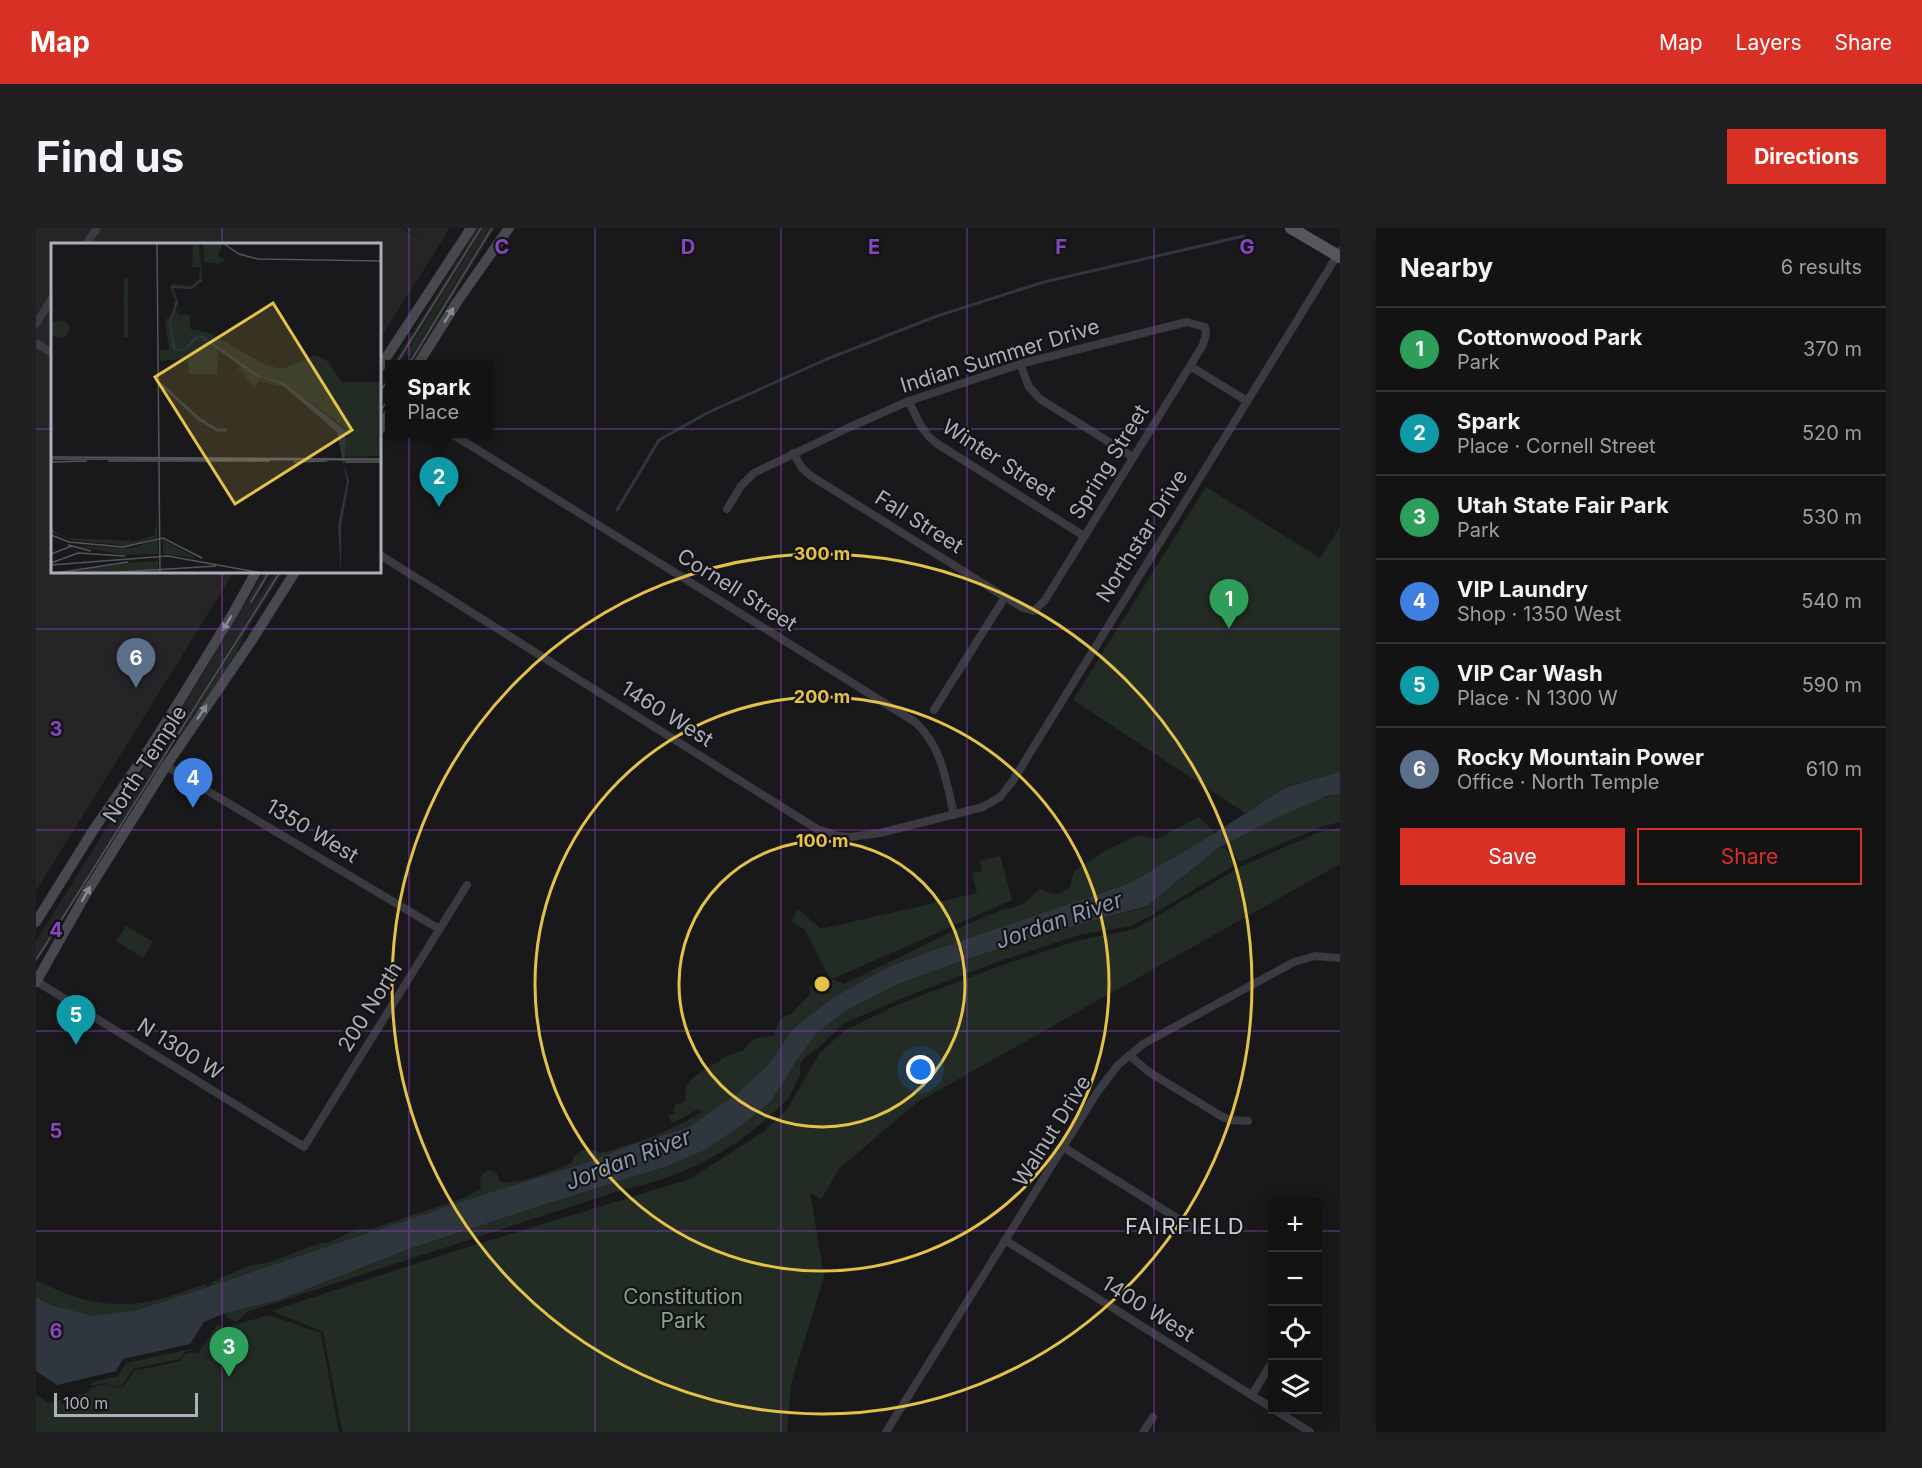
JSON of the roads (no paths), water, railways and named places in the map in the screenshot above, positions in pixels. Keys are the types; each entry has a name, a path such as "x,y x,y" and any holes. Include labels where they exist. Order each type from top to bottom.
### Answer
{"main road":[{"path":"381,365 471,228"},
{"path":"421,360 508,228"},
{"path":"1291,228 1339,254"},
{"name":"North Temple","path":"36,922 94,829 158,734 255,573"},
{"name":"North Temple","path":"36,982 87,892 166,766 252,640 294,573"}],"street":[{"path":"87,243 97,228"},
{"name":"Northstar Drive","path":"954,815 983,807 992,802 1000,797 1012,782 1339,254"},
{"path":"36,324 51,300"},
{"name":"Indian Summer Drive","path":"727,509 749,476 793,453 909,401 1020,364 1187,322 1205,327"},
{"name":"Spring Street","path":"1034,611 1045,600 1190,366 1205,339 1205,327"},
{"path":"36,343 51,352"},
{"path":"1020,364 1029,387 1036,396 1133,458"},
{"path":"1190,366 1247,401"},
{"name":"Winter Street","path":"909,401 926,434 936,443 1084,536"},
{"name":"Cornell Street","path":"458,438 915,722 937,749 954,815"},
{"name":"Fall Street","path":"793,453 802,468 811,476 1021,608 1034,611"},
{"name":"1460 West","path":"381,556 828,834 863,836 954,815"},
{"path":"934,710 1005,597"},
{"name":"1350 West","path":"166,766 439,929"},
{"name":"200 North","path":"304,1147 466,885"},
{"name":"Walnut Drive","path":"886,1432 1107,1078 1129,1054 1157,1036 1294,962 1326,955 1340,958"},
{"name":"N 1300 W","path":"36,982 304,1147"},
{"path":"1129,1054 1149,1072 1221,1116 1235,1121 1248,1121"},
{"path":"1064,1147 1196,1230"},
{"name":"1400 West","path":"1005,1240 1268,1405"},
{"path":"1252,1395 1268,1369"},
{"name":"1400 West","path":"1282,1414 1310,1432"},
{"path":"1143,1432 1153,1417"}],"water":[{"name":"Jordan River","path":"1340,772 1340,794 1327,796 1272,820 1217,849 1147,906 1028,939 953,964 898,984 845,1011 817,1033 770,1102 739,1127 703,1151 665,1167 409,1249 279,1300 225,1313 204,1322 190,1344 123,1359 116,1371 57,1385 36,1371 36,1297 52,1305 92,1316 135,1311 689,1127 739,1092 767,1066 794,1028 834,997 888,967 1130,883 1215,833 1286,787"}],"waterway":[{"path":"617,510 659,440 709,412 827,359 937,316 1044,282 1244,236"}],"tram line":[{"path":"398,360 481,228"},
{"path":"411,360 492,228"},
{"path":"381,390 385,384"},
{"path":"381,410 385,404"},
{"path":"251,602 268,573"},
{"path":"36,960 279,573"}],"place":[{"name":"Spark","path":"439,507"},
{"name":"Cottonwood Park","path":"1229,629"},
{"name":"Rocky Mountain Power","path":"136,688"},
{"name":"VIP Laundry","path":"193,808"},
{"name":"VIP Car Wash","path":"76,1045"},
{"name":"Utah State Fair Park","path":"229,1377"}],"district":[{"name":"FAIRFIELD","path":"1185,1226"}],"park label":[{"name":"Constitution Park","path":"683,1309"}]}
